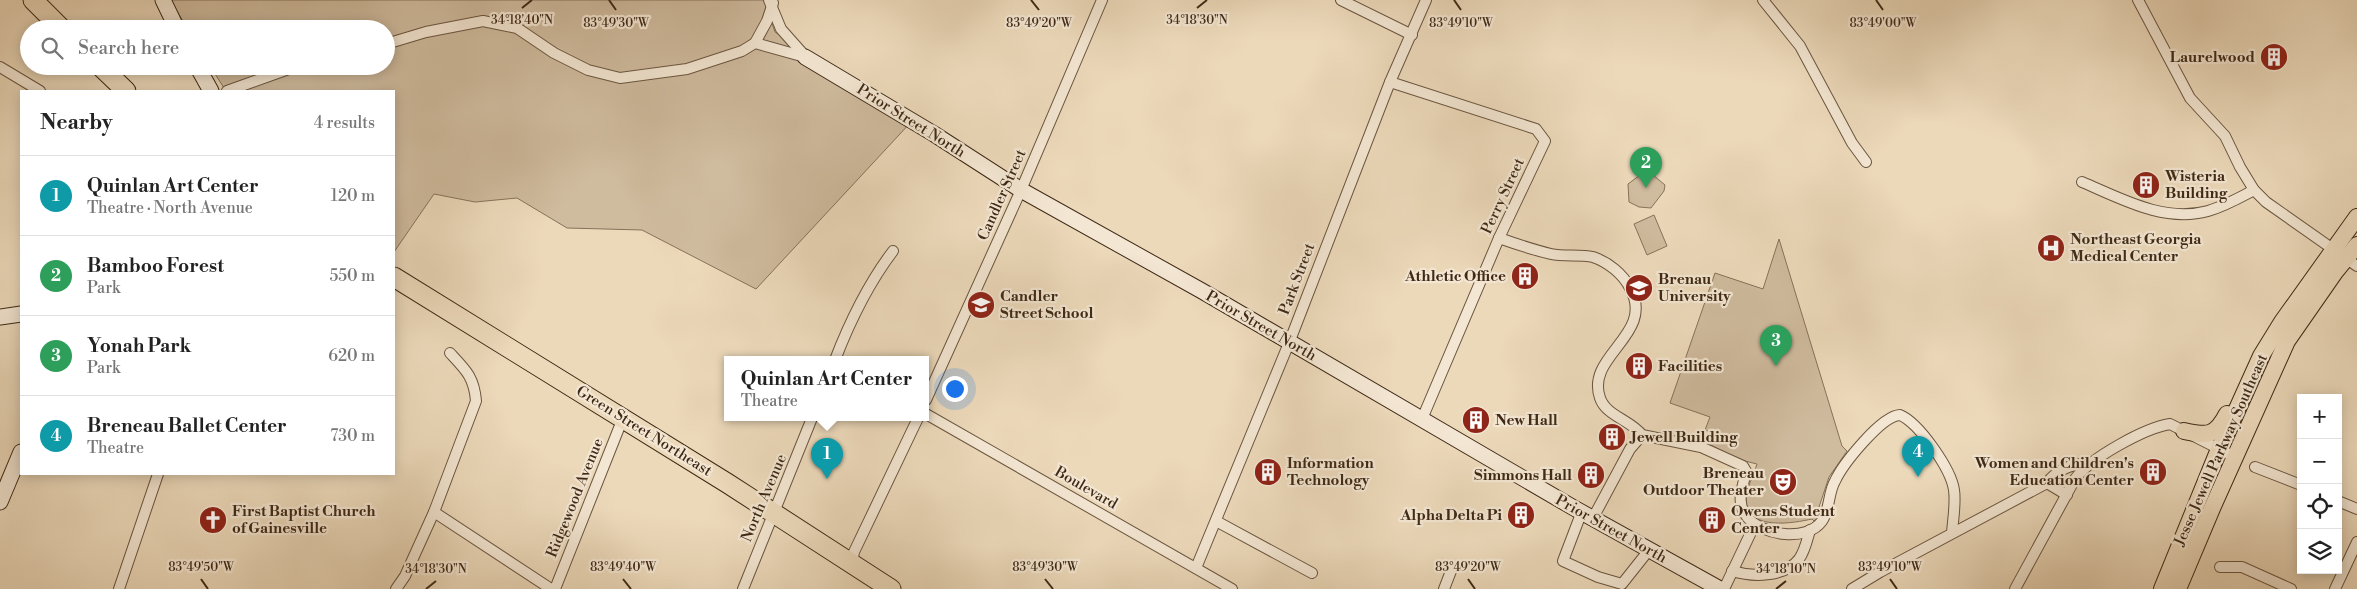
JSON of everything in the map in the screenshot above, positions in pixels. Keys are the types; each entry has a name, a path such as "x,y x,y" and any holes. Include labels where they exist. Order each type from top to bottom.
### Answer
{"highway":[{"path":"33,0 53,20"},
{"path":"109,75 125,90"},
{"name":"Green Street Northeast","path":"395,278 775,513 891,589"}],"main road":[{"name":"Jesse Jewell Parkway Southeast","path":"2162,589 2219,449 2261,356 2282,322 2346,258 2357,217"},
{"name":"Jesse Jewell Parkway Southeast","path":"2178,589 2287,341 2357,244"},
{"path":"2184,431 2208,434 2216,430 2223,422 2243,382 2261,356"}],"street":[{"path":"164,0 173,20"},
{"name":"Candler Street","path":"929,393 1021,190 1102,0"},
{"path":"1341,0 1412,35"},
{"name":"Park Street","path":"1196,568 1289,343 1390,82 1426,0"},
{"path":"1763,0 1800,46 1852,143 1866,162"},
{"path":"2138,0 2190,98 2226,136 2240,167 2254,190 2266,202 2346,258"},
{"path":"395,41 426,32 483,21 517,28 554,53 588,70 620,78 687,69 742,51 754,43 767,21 772,2"},
{"path":"772,2 781,29 805,57"},
{"path":"754,43 805,57"},
{"name":"Prior Street North","path":"805,57 934,134 1021,190 1195,287 1588,516 1722,589"},
{"path":"0,67 38,90"},
{"path":"202,75 210,90"},
{"path":"230,90 272,75"},
{"name":"Perry Street","path":"1390,82 1536,129 1545,141 1500,238 1422,419"},
{"path":"2082,182 2134,204 2163,213 2179,215 2206,212 2221,207 2254,190"},
{"path":"1500,238 1552,254 1593,257 1613,268 1626,281 1635,297 1637,318 1600,370 1598,387 1600,399 1614,415 1635,426 1642,435 1701,447 1743,466 1746,471 1739,498 1740,505 1754,526 1766,532 1787,535 1810,530 1817,526 1825,515 1834,482 1846,462 1890,418 1900,415 1919,429 1936,452 1954,488 1952,533"},
{"path":"837,356 852,319 877,271 893,251"},
{"path":"0,316 20,314"},
{"path":"396,589 405,576 434,512 476,401 475,386 469,374 450,353"},
{"name":"Boulevard","path":"929,416 1231,589"},
{"name":"Ridgewood Avenue","path":"556,589 619,428 625,419"},
{"name":"North Avenue","path":"743,589 811,421"},
{"path":"852,563 854,552 917,421"},
{"path":"2016,589 2075,479 2090,463 2159,426 2170,424 2235,457"},
{"path":"1642,435 1630,450 1588,516 1580,519 1563,561 1598,577 1622,584 1650,550"},
{"path":"0,502 5,477 20,454"},
{"path":"1852,589 2047,482 2052,475 2073,464 2090,463"},
{"path":"2255,466 2299,484"},
{"path":"119,589 158,475"},
{"path":"2047,482 2067,495"},
{"path":"2342,503 2357,509"},
{"path":"434,512 551,589"},
{"path":"1216,521 1312,573"},
{"path":"1722,589 1754,526"},
{"path":"1732,571 1756,576 1791,567 1804,550 1810,530"},
{"path":"2335,589 2357,542"},
{"path":"2220,568 2242,567 2291,589"},
{"path":"1444,589 1451,571"}],"shaded area":[{"path":"170,0 764,0 775,32 912,121 756,289 642,230 567,228 517,198 475,202 434,194 395,251 395,90 225,90 216,75 395,75 395,20 182,20"},
{"path":"1644,172 1653,175 1665,185 1664,191 1651,208 1639,207 1629,202 1628,184"},
{"path":"1654,215 1667,246 1647,255 1634,224"},
{"path":"1779,239 1842,446 1847,451 1829,477 1819,507 1823,513 1814,521 1812,519 1773,523 1755,517 1749,511 1746,498 1757,464 1737,459 1709,444 1713,433 1705,430 1710,417 1670,403 1715,273 1763,289"}],"place":[{"name":"Laurelwood","path":"2274,57"},
{"name":"Wisteria Building","path":"2146,185"},
{"name":"Bamboo Forest","path":"1646,188"},
{"name":"Northeast Georgia Medical Center","path":"2051,248"},
{"name":"Athletic Office","path":"1525,276"},
{"name":"Brenau University","path":"1639,288"},
{"name":"Candler Street School","path":"981,305"},
{"name":"Facilities","path":"1639,366"},
{"name":"Yonah Park","path":"1776,366"},
{"name":"New Hall","path":"1476,420"},
{"name":"Jewell Building","path":"1612,437"},
{"name":"Information Technology","path":"1268,472"},
{"name":"Women and Children's Education Center","path":"2153,472"},
{"name":"Simmons Hall","path":"1591,475"},
{"name":"Breneau Ballet Center","path":"1918,477"},
{"name":"Quinlan Art Center","path":"827,479"},
{"name":"Breneau Outdoor Theater","path":"1783,482"},
{"name":"Alpha Delta Pi","path":"1521,515"},
{"name":"First Baptist Church of Gainesville","path":"213,520"},
{"name":"Owens Student Center","path":"1712,520"}]}
